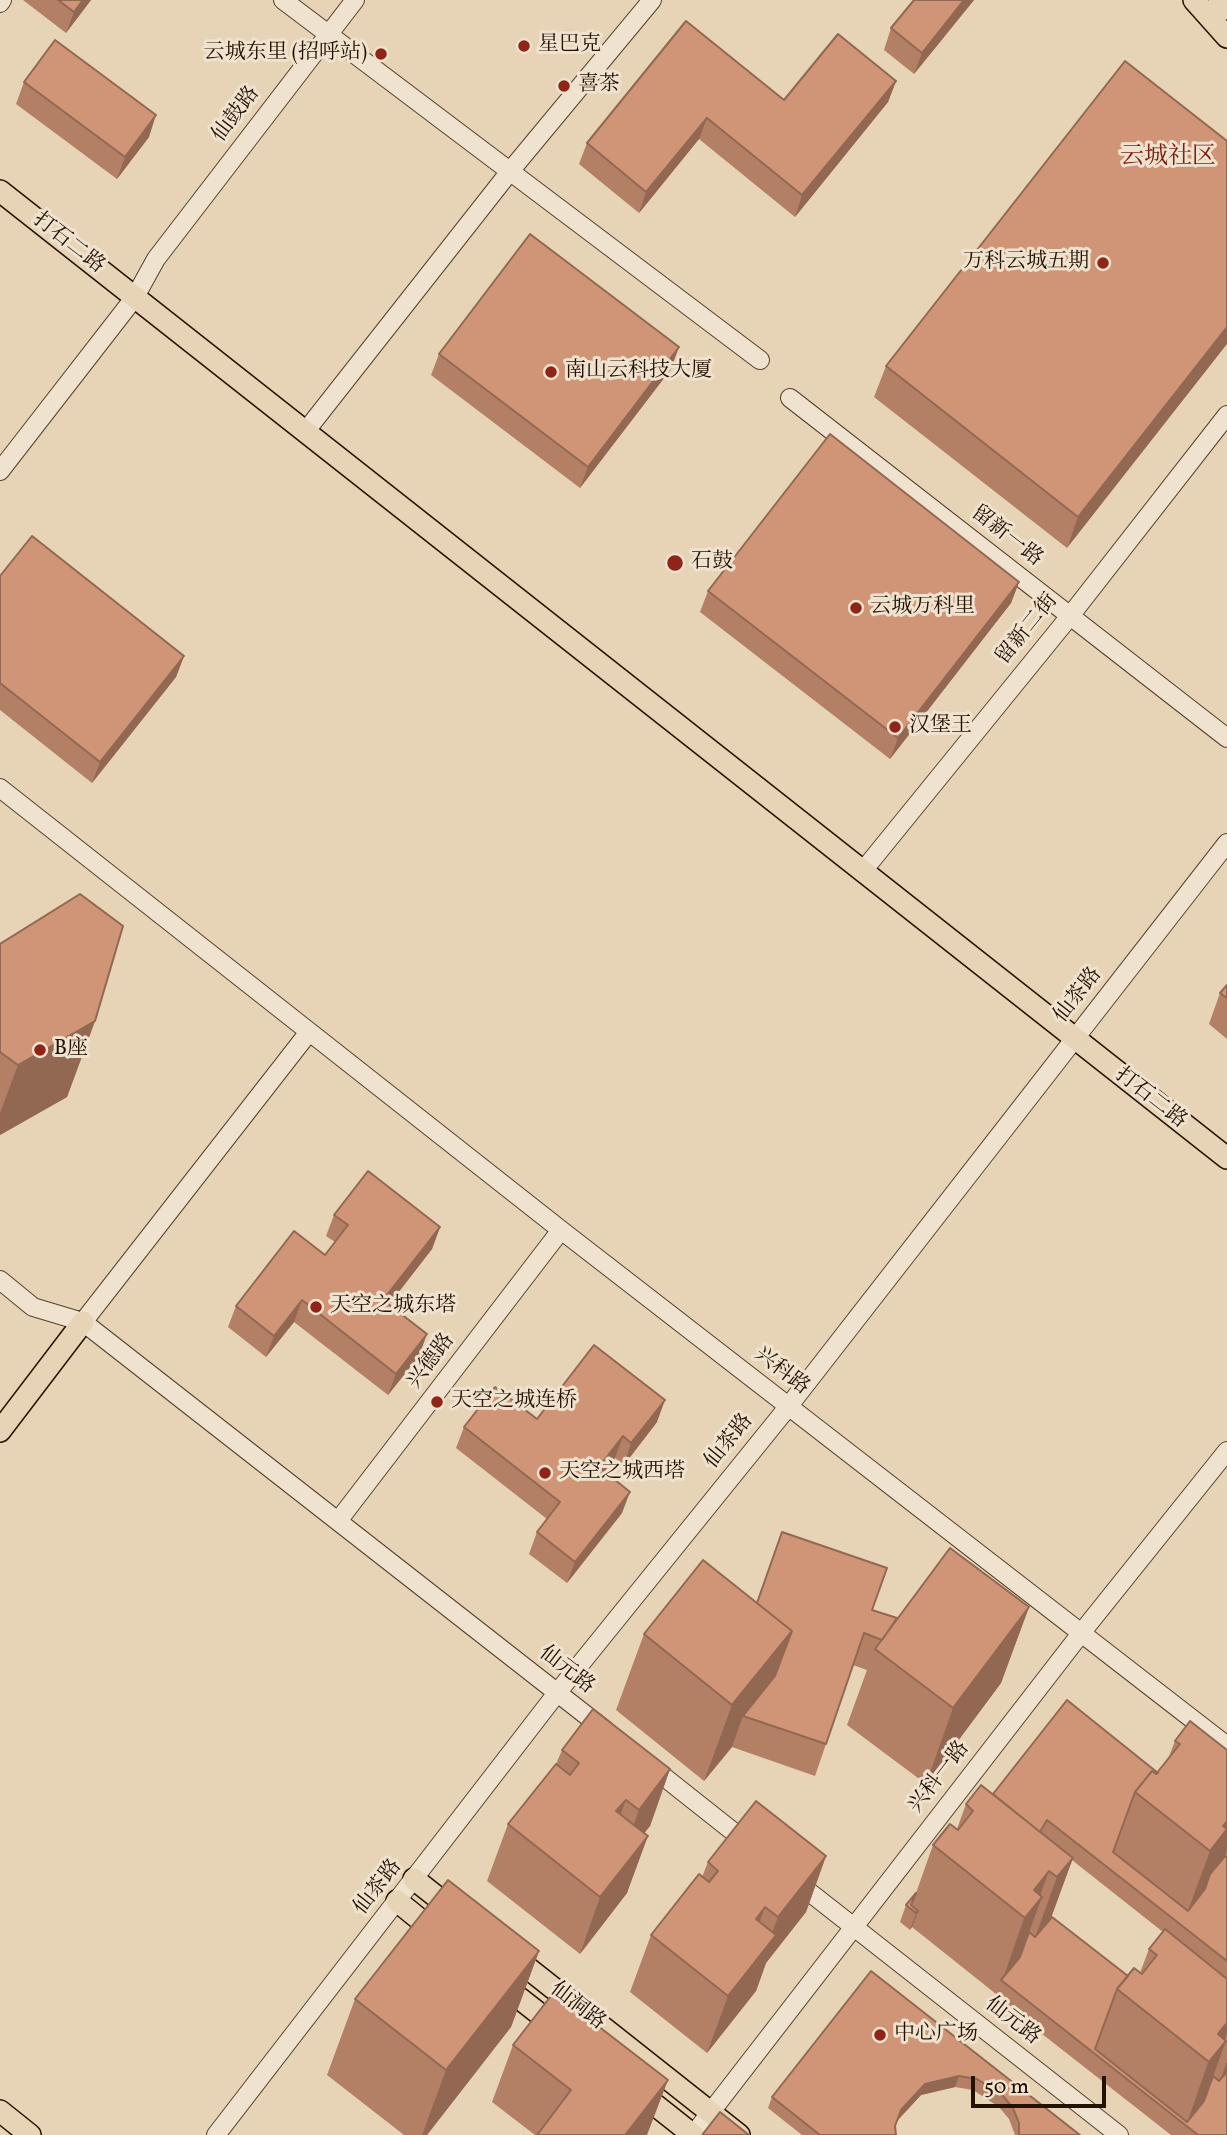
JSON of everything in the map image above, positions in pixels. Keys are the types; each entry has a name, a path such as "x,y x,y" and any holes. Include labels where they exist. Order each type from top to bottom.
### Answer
{"main road":[{"path":"1194,0 1227,37"},
{"path":"1219,0 1227,9"},
{"name":"打石二路","path":"0,191 1227,1158"},
{"path":"0,1431 83,1322"},
{"path":"414,1879 473,1926"},
{"path":"397,1902 456,1948"},
{"name":"仙洞路","path":"494,1942 739,2135"},
{"name":"仙洞路","path":"488,1973 573,2040"},
{"path":"615,2074 693,2135"},
{"path":"0,2111 30,2135"}],"street":[{"path":"283,0 760,360"},
{"name":"仙鼓路","path":"0,471 135,298 156,259 355,0"},
{"path":"305,432 511,170 652,0"},
{"name":"留新一路","path":"790,398 1227,738"},
{"name":"留新二街","path":"862,872 1070,616 1227,415"},
{"name":"兴科路","path":"0,788 561,1230 1227,1746"},
{"name":"仙茶路","path":"216,2135 557,1693 788,1407 1227,843"},
{"path":"0,1280 33,1307 83,1322 309,1032"},
{"name":"兴德路","path":"338,1521 561,1230"},
{"name":"仙元路","path":"83,1322 1119,2135"},
{"name":"兴科一路","path":"693,2135 1082,1632 1227,1451"}],"building":[{"path":"58,0 83,0 74,12"},
{"path":"914,0 964,0 922,53 891,28"},
{"path":"686,21 784,100 838,34 896,81 802,195 707,118 646,192 587,143"},
{"path":"55,40 156,115 125,157 24,82"},
{"name":"万科云城五期","path":"1125,61 1227,141 1227,327 1078,517 886,366"},
{"name":"南山云科技大厦","path":"530,234 679,347 588,467 439,354"},
{"name":"云城万科里","path":"830,434 1019,582 898,738 708,591"},
{"path":"32,536 184,656 100,762 0,683 0,576"},
{"path":"80,894 123,926 95,1021 18,1065 0,1052 0,944"},
{"path":"1227,985 1227,998 1220,993"},
{"name":"天空之城东塔","path":"368,1171 440,1227 383,1300 427,1334 396,1374 302,1300 274,1336 236,1306 294,1231 325,1255 348,1225 334,1215"},
{"name":"天空之城西塔","path":"594,1345 665,1400 631,1443 623,1436 599,1467 630,1492 575,1562 537,1532 560,1502 464,1427 495,1387 537,1419"},
{"path":"782,1532 887,1568 872,1610 897,1618 882,1640 864,1633 826,1744 743,1716 775,1676 792,1631 757,1603"},
{"path":"950,1548 1029,1607 953,1708 875,1649"},
{"path":"703,1560 792,1631 732,1705 644,1634"},
{"path":"1067,1700 1158,1773 1152,1771 1135,1792 1113,1852 1188,1911 1205,1889 1210,1874 1225,1856 1227,1858 1227,1961 1047,1820 1040,1832 993,1794"},
{"path":"593,1709 670,1769 639,1810 626,1800 616,1811 648,1836 600,1897 508,1824 556,1764 570,1775 579,1763 562,1750"},
{"path":"1190,1721 1227,1750 1227,1821 1223,1826 1227,1829 1210,1851 1135,1792 1152,1771 1156,1774 1180,1744 1175,1741"},
{"path":"981,1785 1073,1858 1057,1877 1049,1871 1034,1890 1042,1897 1025,1918 933,1845 950,1824 958,1830 973,1811 966,1804"},
{"path":"756,1801 826,1856 778,1917 765,1907 756,1919 776,1935 728,1996 651,1935 699,1874 709,1882 718,1871 708,1862"},
{"path":"448,1880 539,1951 446,2070 355,1999"},
{"path":"916,1893 911,1905 918,1911 916,1913 906,1905"},
{"path":"1052,1917 1128,1976 1117,1989 1095,2049 1187,2122 1204,2101 1213,2076 1219,2081 1227,2072 1227,2135 1198,2135 1001,1980 1020,1957 1029,1932 1035,1937"},
{"path":"1165,1929 1227,1979 1227,2023 1218,2034 1226,2041 1209,2062 1117,1989 1134,1968 1142,1974 1157,1955 1149,1949"},
{"name":"中心广场","path":"871,1971 1080,2135 1019,2135 1019,2123 1013,2108 1003,2096 977,2079 959,2076 925,2084 901,2110 895,2126 896,2135 820,2135 772,2097"},
{"path":"554,1992 668,2080 625,2135 537,2135 571,2090 513,2045"},
{"path":"720,2112 749,2135 702,2135"}],"place":[{"name":"星巴克","path":"524,46"},
{"name":"云城东里 (招呼站)","path":"381,54"},
{"name":"喜茶","path":"564,86"},
{"name":"万科云城五期","path":"1103,263"},
{"name":"南山云科技大厦","path":"551,372"},
{"name":"石鼓","path":"675,563"},
{"name":"云城万科里","path":"856,608"},
{"name":"汉堡王","path":"895,727"},
{"name":"B座","path":"40,1050"},
{"name":"天空之城东塔","path":"316,1307"},
{"name":"天空之城连桥","path":"437,1402"},
{"name":"天空之城西塔","path":"545,1473"},
{"name":"中心广场","path":"880,2035"}],"district":[{"name":"云城社区","path":"1168,159"}]}
